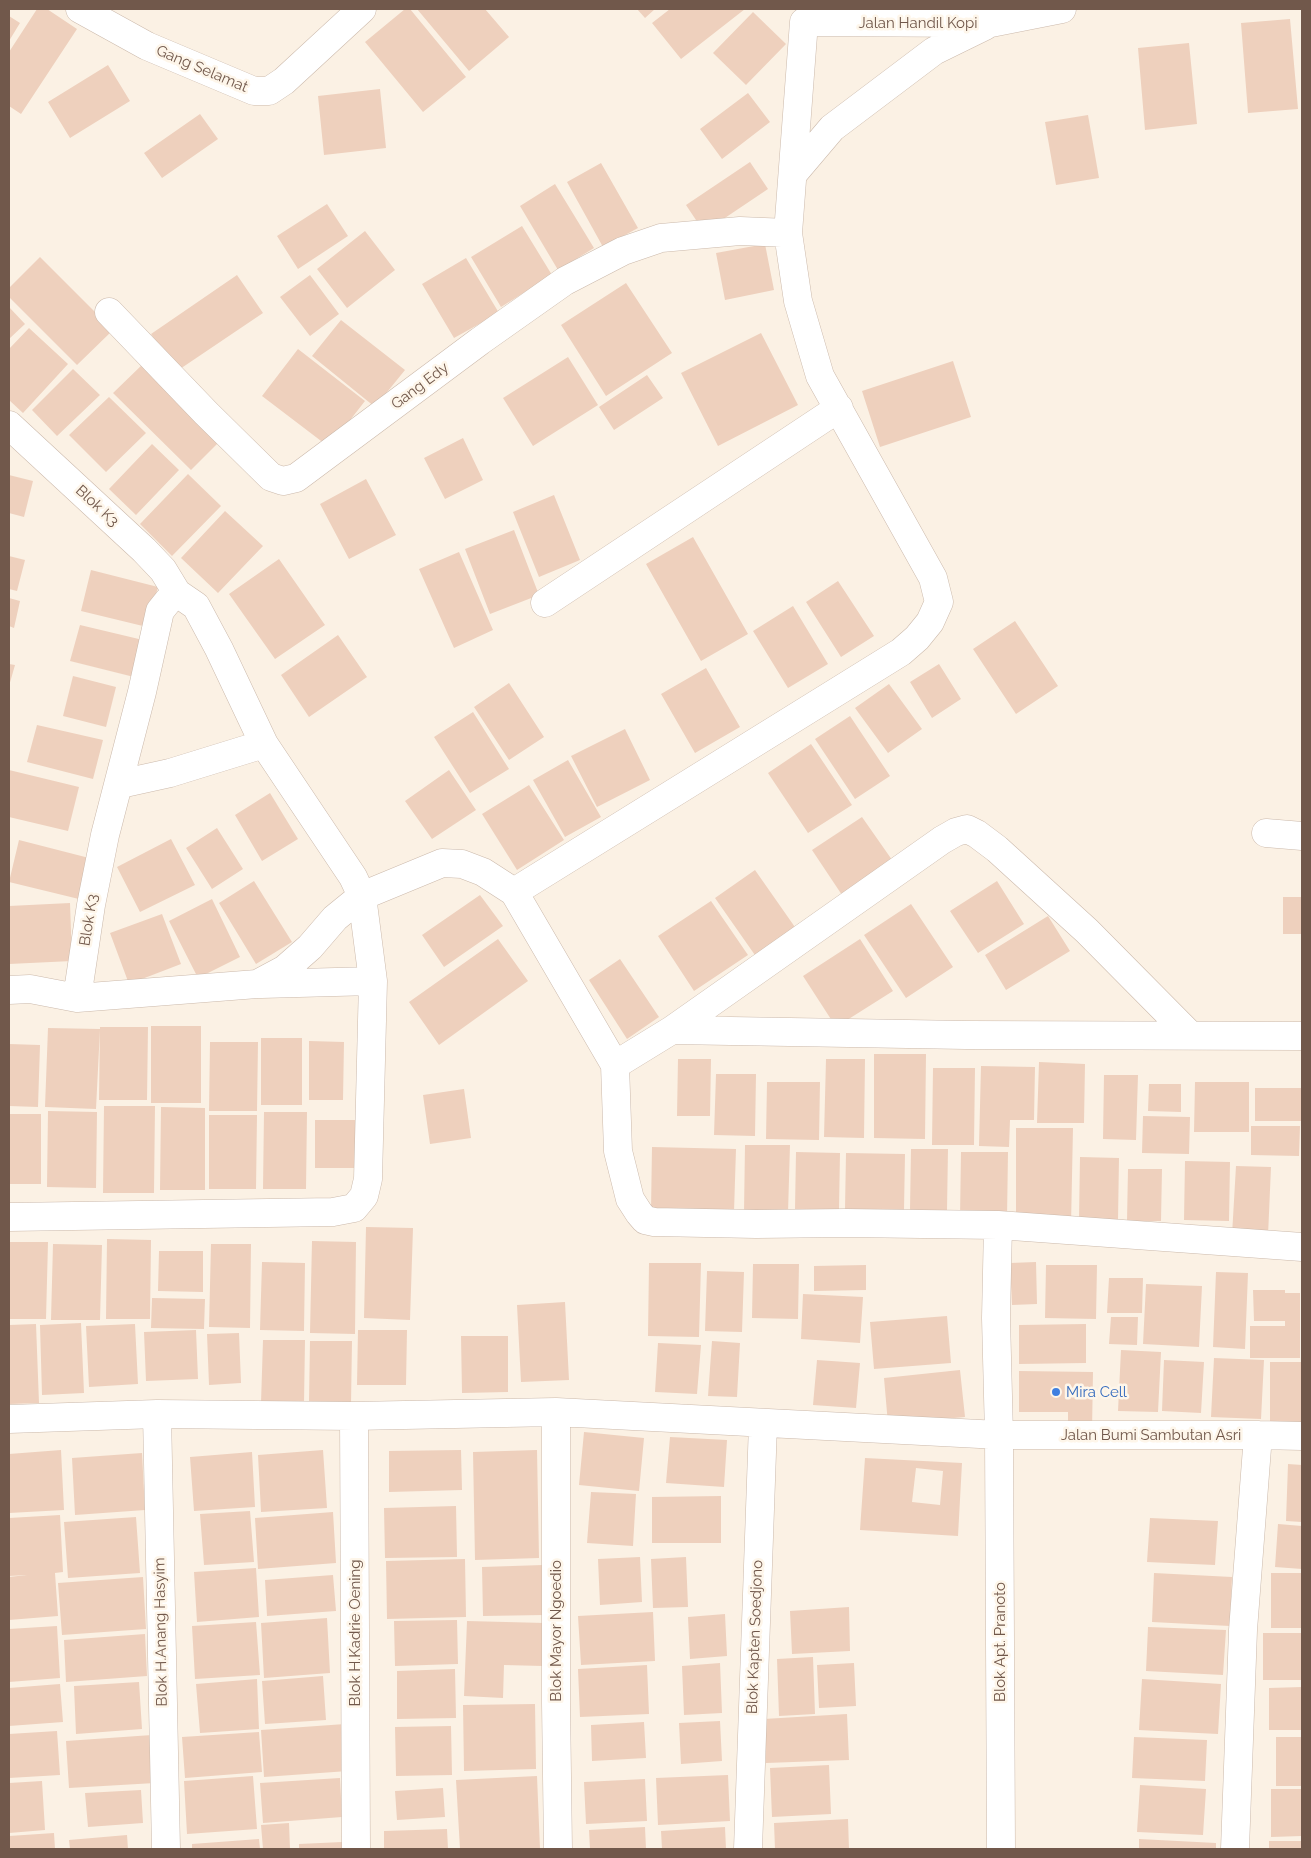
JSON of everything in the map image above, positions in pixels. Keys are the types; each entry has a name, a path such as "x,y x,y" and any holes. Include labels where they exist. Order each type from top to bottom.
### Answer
{"street":[{"name":"Gang Selamat","path":"80,9 146,46 254,91 269,91 284,80 362,9"},
{"name":"Jalan Handil Kopi","path":"798,16 991,23 1062,9"},
{"path":"514,892 901,652 917,638 930,622 939,602 933,578 820,376 798,301 788,233 793,174 798,16"},
{"path":"793,174 832,128 892,82 934,50 991,23"},
{"name":"Gang Edy","path":"109,312 245,452 271,477 283,481 296,478 480,341 565,281 623,251 661,238 740,231 788,233"},
{"path":"545,603 839,408"},
{"name":"Blok K3","path":"9,425 144,550 163,570 177,593 196,606 219,649 264,744 353,877 362,896 373,981 368,1179 364,1196 354,1208 333,1212 9,1217"},
{"name":"Blok K3","path":"77,998 91,905 105,835 120,784 160,611 177,593"},
{"path":"120,784 170,773 264,744"},
{"path":"615,1065 672,1030 942,840 956,832 967,829 997,849 1087,931 1190,1035"},
{"path":"1266,833 1302,836"},
{"path":"257,984 285,969 310,947 335,918 362,896 442,863 462,864 483,872 514,892 615,1065 618,1152 630,1199 646,1220 654,1222 756,1224 998,1225 1302,1248"},
{"path":"9,990 30,989 77,998 257,984 373,981"},
{"path":"672,1030 966,1035 1302,1036"},
{"name":"Blok Apt. Pranoto","path":"998,1225 996,1318 999,1435 1001,1849"},
{"name":"Jalan Bumi Sambutan Asri","path":"9,1419 157,1414 354,1416 556,1412 999,1435 1302,1436"},
{"name":"Blok Mayor Ngoedio","path":"556,1412 558,1849"},
{"name":"Blok H.Anang Hasyim","path":"157,1414 166,1849"},
{"name":"Blok H.Kadrie Oening","path":"354,1416 356,1849"},
{"name":"Blok Kapten Soedjono","path":"748,1849 763,1424"},
{"path":"1235,1849 1243,1630 1258,1435"}],"building":[{"path":"37,9 47,9 77,29 21,114 9,106 9,52"},
{"path":"405,9 410,9 466,77 423,112 365,42"},
{"path":"417,9 485,9 509,37 469,71"},
{"path":"637,9 655,9 645,18"},
{"path":"670,9 745,9 681,59 652,23"},
{"path":"753,12 786,44 746,85 713,53"},
{"path":"9,16 20,23 9,41"},
{"path":"1290,19 1298,109 1248,113 1241,23"},
{"path":"1189,43 1197,124 1145,130 1138,48"},
{"path":"108,65 130,101 70,138 48,102"},
{"path":"380,89 386,148 324,155 318,96"},
{"path":"748,93 770,122 722,159 700,129"},
{"path":"200,114 218,139 162,178 144,153"},
{"path":"1088,115 1099,178 1056,185 1045,122"},
{"path":"750,162 768,189 704,232 686,205"},
{"path":"601,163 638,228 603,247 567,182"},
{"path":"555,184 594,248 558,270 520,206"},
{"path":"327,204 348,236 298,269 277,236"},
{"path":"522,226 552,275 501,307 471,257"},
{"path":"365,231 395,270 347,308 317,269"},
{"path":"765,244 774,290 725,300 716,253"},
{"path":"40,257 113,330 77,365 9,297 9,288"},
{"path":"466,258 499,313 454,338 422,284"},
{"path":"237,275 263,313 177,371 151,334"},
{"path":"310,275 339,314 310,336 280,297"},
{"path":"626,283 672,353 606,396 561,325"},
{"path":"9,307 25,324 9,339"},
{"path":"341,320 405,370 375,407 312,356"},
{"path":"29,328 68,364 23,413 9,400 9,349"},
{"path":"761,333 798,405 718,446 681,373"},
{"path":"298,349 365,401 329,447 262,396"},
{"path":"568,357 598,405 533,446 503,398"},
{"path":"953,361 971,417 880,447 862,391"},
{"path":"144,363 221,440 191,470 113,393"},
{"path":"73,369 100,395 57,436 32,410"},
{"path":"647,375 663,398 614,430 599,407"},
{"path":"109,397 146,433 106,472 69,435"},
{"path":"463,438 483,480 445,499 424,458"},
{"path":"152,444 179,470 136,515 109,489"},
{"path":"188,474 221,506 172,556 140,524"},
{"path":"9,475 33,481 24,517 9,513"},
{"path":"366,479 396,535 349,559 320,504"},
{"path":"554,495 580,560 539,577 513,512"},
{"path":"225,511 263,546 218,593 181,558"},
{"path":"514,530 539,595 490,614 465,549"},
{"path":"693,537 748,634 701,661 646,564"},
{"path":"459,552 493,630 454,648 419,569"},
{"path":"9,556 25,560 17,591 9,589"},
{"path":"279,559 325,625 275,659 229,594"},
{"path":"91,570 158,587 147,627 81,611"},
{"path":"838,581 874,636 841,657 806,602"},
{"path":"9,598 20,601 14,628 9,626"},
{"path":"793,606 828,664 788,688 753,631"},
{"path":"1015,621 1058,686 1016,714 973,649"},
{"path":"80,625 143,640 134,677 70,661"},
{"path":"338,635 367,677 309,717 281,675"},
{"path":"9,664 15,665 9,686"},
{"path":"939,664 961,699 932,718 910,682"},
{"path":"706,668 740,727 695,753 661,694"},
{"path":"73,676 116,687 106,727 63,716"},
{"path":"509,683 544,737 509,760 474,707"},
{"path":"889,684 922,729 888,753 855,708"},
{"path":"473,712 509,769 470,793 434,737"},
{"path":"850,716 890,776 855,799 815,739"},
{"path":"37,725 103,740 93,779 27,762"},
{"path":"625,729 650,780 597,807 571,756"},
{"path":"811,744 852,805 808,833 768,773"},
{"path":"568,760 601,817 565,837 533,780"},
{"path":"9,770 79,787 68,831 9,817"},
{"path":"449,770 476,810 432,839 405,801"},
{"path":"529,785 564,840 517,870 482,814"},
{"path":"270,793 298,839 262,861 235,815"},
{"path":"862,817 897,867 846,901 812,850"},
{"path":"217,828 243,869 212,889 186,848"},
{"path":"171,839 195,885 140,912 117,867"},
{"path":"19,840 93,859 83,900 9,882"},
{"path":"755,870 797,930 757,958 715,898"},
{"path":"254,881 292,942 256,964 219,903"},
{"path":"997,881 1024,924 978,953 950,911"},
{"path":"480,895 503,926 444,967 422,935"},
{"path":"1283,897 1302,897 1302,934 1283,934"},
{"path":"212,899 240,957 198,978 169,921"},
{"path":"711,901 748,955 694,991 658,936"},
{"path":"70,903 72,961 9,964 9,906"},
{"path":"911,904 953,967 906,998 864,935"},
{"path":"162,914 181,964 129,984 110,933"},
{"path":"1048,916 1070,951 1006,990 985,955"},
{"path":"498,939 528,981 439,1045 409,1002"},
{"path":"860,939 893,991 836,1027 803,976"},
{"path":"620,959 659,1017 627,1039 589,980"},
{"path":"151,1026 201,1026 201,1103 151,1103"},
{"path":"100,1027 148,1027 147,1100 99,1100"},
{"path":"48,1028 100,1029 96,1109 45,1107"},
{"path":"261,1038 302,1038 302,1105 261,1105"},
{"path":"309,1041 344,1042 343,1100 309,1100"},
{"path":"210,1042 258,1042 257,1111 209,1111"},
{"path":"9,1044 40,1045 38,1107 9,1106"},
{"path":"874,1054 926,1054 925,1139 874,1138"},
{"path":"678,1059 711,1059 710,1116 677,1116"},
{"path":"826,1059 865,1059 864,1138 824,1137"},
{"path":"1039,1062 1085,1064 1084,1123 1037,1123"},
{"path":"981,1066 1035,1067 1034,1120 1010,1120 1009,1147 979,1146"},
{"path":"933,1068 975,1068 974,1145 932,1145"},
{"path":"716,1074 756,1074 755,1136 714,1135"},
{"path":"1104,1075 1138,1075 1136,1140 1103,1139"},
{"path":"767,1082 820,1082 819,1140 766,1139"},
{"path":"1195,1082 1249,1082 1249,1132 1194,1132"},
{"path":"1149,1084 1181,1084 1181,1112 1148,1111"},
{"path":"1255,1088 1302,1088 1302,1121 1255,1121"},
{"path":"464,1089 471,1138 430,1144 423,1095"},
{"path":"104,1106 155,1106 154,1193 103,1193"},
{"path":"161,1107 205,1108 205,1190 160,1190"},
{"path":"48,1111 97,1112 96,1188 47,1187"},
{"path":"264,1112 307,1112 306,1189 263,1189"},
{"path":"9,1114 41,1114 41,1184 9,1184"},
{"path":"209,1115 257,1115 256,1189 209,1189"},
{"path":"1143,1116 1190,1117 1189,1154 1142,1153"},
{"path":"315,1120 356,1120 356,1168 315,1168"},
{"path":"1251,1126 1300,1126 1299,1156 1251,1155"},
{"path":"1016,1128 1073,1128 1071,1225 1016,1224"},
{"path":"745,1145 790,1145 788,1213 744,1212"},
{"path":"652,1147 736,1149 734,1212 651,1211"},
{"path":"911,1149 948,1149 947,1210 910,1210"},
{"path":"796,1152 840,1153 839,1209 795,1209"},
{"path":"961,1152 1008,1152 1007,1218 960,1218"},
{"path":"846,1153 905,1154 904,1210 845,1209"},
{"path":"1080,1157 1119,1158 1118,1220 1079,1220"},
{"path":"1185,1161 1230,1162 1229,1221 1184,1220"},
{"path":"1236,1166 1271,1167 1268,1236 1232,1235"},
{"path":"1128,1169 1162,1169 1161,1221 1127,1221"},
{"path":"366,1227 413,1228 410,1320 364,1318"},
{"path":"107,1239 151,1240 150,1319 106,1319"},
{"path":"312,1241 356,1242 355,1334 310,1333"},
{"path":"9,1242 48,1242 46,1319 9,1319"},
{"path":"53,1244 102,1245 100,1320 51,1320"},
{"path":"211,1244 251,1244 250,1328 209,1327"},
{"path":"159,1251 203,1251 203,1292 158,1291"},
{"path":"262,1262 305,1263 304,1331 260,1330"},
{"path":"1036,1262 1037,1304 1012,1305 1010,1263"},
{"path":"649,1263 701,1263 699,1337 648,1336"},
{"path":"753,1264 799,1264 798,1319 752,1318"},
{"path":"866,1265 866,1290 814,1291 814,1266"},
{"path":"1046,1265 1097,1265 1096,1319 1045,1318"},
{"path":"707,1271 744,1272 742,1332 705,1331"},
{"path":"1216,1272 1248,1273 1245,1349 1213,1347"},
{"path":"1109,1278 1143,1278 1142,1313 1107,1313"},
{"path":"1146,1284 1202,1286 1199,1347 1143,1344"},
{"path":"1253,1290 1285,1290 1285,1293 1300,1293 1300,1358 1250,1358 1250,1326 1285,1326 1285,1321 1254,1321"},
{"path":"803,1294 863,1297 860,1343 801,1339"},
{"path":"152,1298 205,1299 204,1329 151,1328"},
{"path":"565,1302 569,1380 521,1382 517,1305"},
{"path":"947,1316 951,1363 874,1369 870,1322"},
{"path":"1111,1317 1138,1317 1137,1345 1109,1344"},
{"path":"81,1323 84,1393 42,1395 40,1325"},
{"path":"36,1324 39,1403 9,1404 9,1325"},
{"path":"135,1324 138,1384 89,1387 86,1326"},
{"path":"1086,1324 1086,1363 1019,1364 1019,1325"},
{"path":"196,1330 198,1379 146,1381 144,1332"},
{"path":"358,1330 407,1330 406,1385 357,1385"},
{"path":"239,1333 241,1383 209,1385 207,1334"},
{"path":"461,1336 508,1336 508,1392 462,1393"},
{"path":"263,1340 305,1340 304,1403 261,1403"},
{"path":"310,1341 352,1341 351,1404 309,1403"},
{"path":"712,1341 740,1343 737,1397 708,1396"},
{"path":"658,1343 701,1345 697,1394 655,1392"},
{"path":"1121,1350 1161,1352 1158,1412 1118,1411"},
{"path":"1214,1358 1264,1360 1261,1419 1211,1417"},
{"path":"817,1360 860,1363 856,1408 813,1405"},
{"path":"1164,1360 1204,1362 1201,1413 1162,1411"},
{"path":"1270,1362 1302,1362 1302,1423 1270,1423"},
{"path":"960,1370 965,1417 888,1424 884,1378"},
{"name":"Mira Cell","path":"1019,1371 1093,1372 1092,1431 1068,1431 1068,1412 1019,1412"},
{"path":"584,1432 644,1438 639,1491 579,1485"},
{"path":"670,1437 727,1440 724,1487 666,1483"},
{"path":"61,1450 64,1510 9,1513 9,1454"},
{"path":"323,1450 327,1508 261,1512 258,1455"},
{"path":"461,1450 462,1490 389,1492 389,1451"},
{"path":"537,1450 539,1558 475,1560 473,1452"},
{"path":"252,1452 255,1507 194,1511 190,1457"},
{"path":"142,1453 145,1510 75,1515 72,1458"},
{"path":"865,1458 962,1463 958,1536 860,1530","holes":["916,1468 943,1471 940,1505 912,1502"]},
{"path":"1288,1464 1302,1465 1302,1522 1286,1521"},
{"path":"591,1492 636,1494 633,1546 587,1543"},
{"path":"721,1496 721,1543 652,1543 652,1497"},
{"path":"456,1506 457,1557 385,1558 384,1508"},
{"path":"250,1511 254,1562 204,1565 200,1514"},
{"path":"333,1512 336,1563 258,1569 255,1518"},
{"path":"60,1515 63,1572 55,1573 58,1616 9,1620 9,1577 27,1575 9,1576 9,1518"},
{"path":"136,1517 140,1573 68,1578 64,1522"},
{"path":"1150,1518 1218,1521 1215,1565 1147,1562"},
{"path":"1278,1524 1302,1526 1302,1569 1275,1567"},
{"path":"640,1557 642,1602 600,1605 598,1559"},
{"path":"686,1557 688,1607 653,1608 651,1559"},
{"path":"465,1559 466,1617 387,1619 386,1561"},
{"path":"543,1565 544,1615 483,1616 482,1567"},
{"path":"256,1568 259,1617 197,1622 194,1572"},
{"path":"1154,1573 1232,1577 1230,1626 1152,1622"},
{"path":"1271,1573 1302,1573 1302,1628 1271,1628"},
{"path":"333,1575 336,1611 267,1616 265,1580"},
{"path":"143,1577 146,1629 62,1635 58,1583"},
{"path":"849,1607 850,1651 792,1654 790,1611"},
{"path":"653,1612 655,1661 581,1665 578,1616"},
{"path":"725,1614 727,1656 690,1659 688,1617"},
{"path":"327,1618 330,1673 264,1678 261,1623"},
{"path":"457,1620 458,1664 395,1666 394,1621"},
{"path":"467,1621 545,1623 543,1666 504,1665 503,1698 464,1696"},
{"path":"256,1622 260,1675 195,1679 192,1626"},
{"path":"57,1626 60,1678 9,1682 9,1629"},
{"path":"1148,1627 1226,1630 1223,1675 1146,1671"},
{"path":"1263,1633 1302,1633 1302,1680 1263,1680"},
{"path":"145,1634 147,1676 66,1682 64,1640"},
{"path":"813,1657 815,1714 779,1716 777,1659"},
{"path":"720,1663 722,1713 684,1715 682,1666"},
{"path":"854,1663 856,1706 819,1708 817,1665"},
{"path":"647,1665 649,1714 580,1717 578,1669"},
{"path":"455,1669 456,1718 397,1719 397,1671"},
{"path":"323,1676 326,1720 265,1724 262,1681"},
{"path":"257,1679 259,1729 200,1733 196,1684"},
{"path":"1142,1679 1221,1684 1218,1734 1139,1730"},
{"path":"139,1682 142,1729 76,1734 74,1686"},
{"path":"60,1684 63,1722 9,1726 9,1688"},
{"path":"1302,1687 1302,1730 1269,1730 1269,1688"},
{"path":"535,1704 536,1769 464,1771 463,1705"},
{"path":"847,1714 849,1760 766,1763 764,1719"},
{"path":"720,1721 722,1761 681,1764 679,1723"},
{"path":"644,1722 646,1758 592,1761 591,1725"},
{"path":"345,1724 348,1771 264,1777 261,1730"},
{"path":"451,1726 452,1775 396,1776 395,1727"},
{"path":"57,1731 60,1775 9,1778 9,1734"},
{"path":"259,1732 262,1772 185,1778 182,1737"},
{"path":"152,1735 155,1783 69,1788 66,1741"},
{"path":"1134,1737 1207,1740 1205,1781 1132,1778"},
{"path":"1276,1737 1302,1737 1302,1786 1276,1786"},
{"path":"829,1765 831,1814 772,1817 770,1768"},
{"path":"728,1775 730,1821 658,1825 656,1778"},
{"path":"253,1776 257,1829 187,1834 184,1781"},
{"path":"537,1776 540,1849 460,1849 456,1780"},
{"path":"340,1778 342,1817 263,1823 260,1783"},
{"path":"645,1779 647,1821 586,1824 584,1782"},
{"path":"42,1781 45,1830 9,1833 9,1783"},
{"path":"1140,1785 1206,1789 1203,1835 1137,1832"},
{"path":"443,1788 445,1817 397,1820 395,1791"},
{"path":"1271,1789 1302,1789 1302,1836 1271,1837"},
{"path":"141,1790 143,1823 88,1827 85,1793"},
{"path":"848,1819 849,1849 775,1849 774,1823"},
{"path":"289,1823 290,1849 263,1849 261,1825"},
{"path":"645,1827 646,1849 590,1849 589,1830"},
{"path":"725,1827 726,1849 662,1849 661,1831"},
{"path":"447,1829 448,1849 384,1849 384,1831"},
{"path":"54,1833 55,1849 9,1849 9,1836"},
{"path":"127,1835 128,1849 70,1849 69,1840"},
{"path":"259,1839 260,1849 192,1849 192,1844"},
{"path":"1139,1839 1216,1843 1216,1849 1139,1849"},
{"path":"1269,1841 1302,1841 1302,1849 1269,1849"},
{"path":"342,1842 342,1849 299,1849 299,1844"}],"place":[{"name":"Mira Cell","path":"1056,1392"}]}
